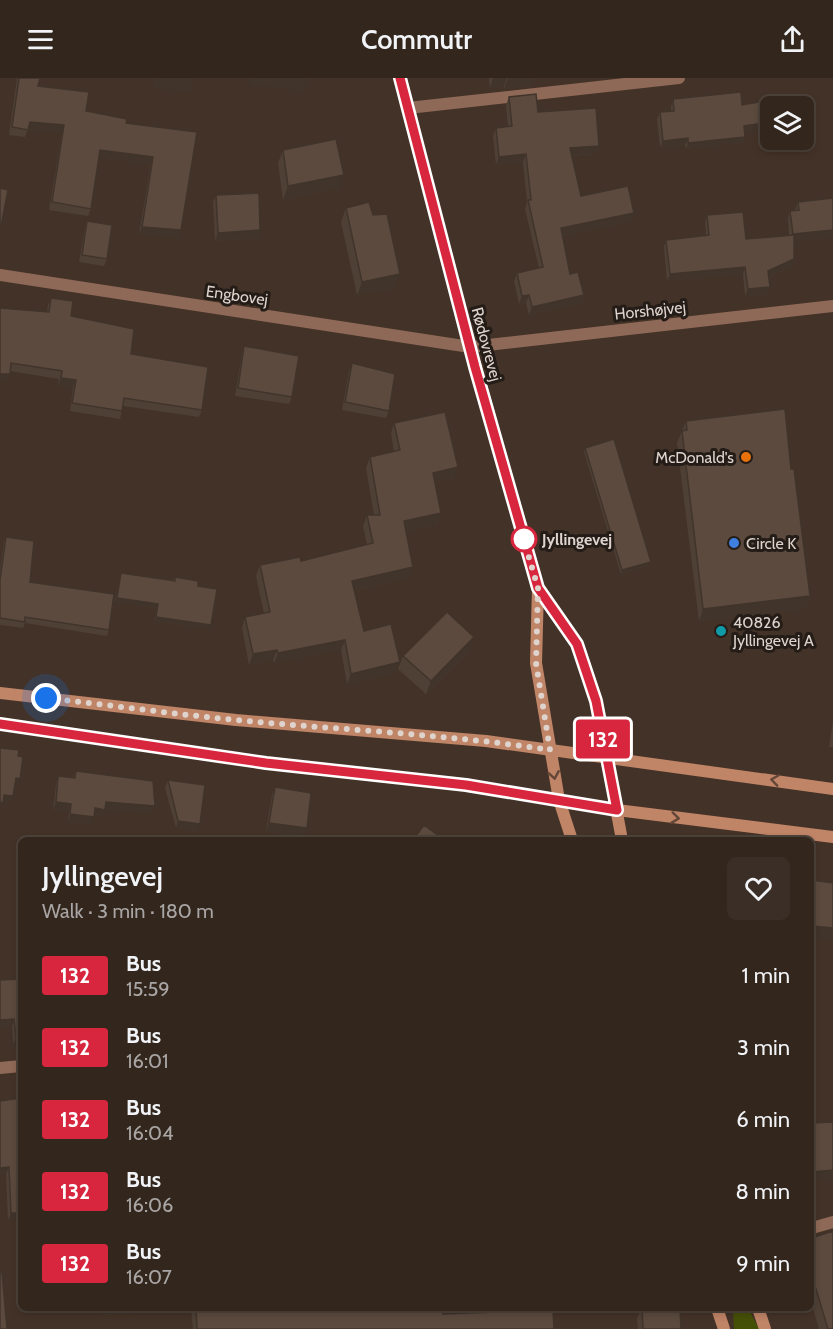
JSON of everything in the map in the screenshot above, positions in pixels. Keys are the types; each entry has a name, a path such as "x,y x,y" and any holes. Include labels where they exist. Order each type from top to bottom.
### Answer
{"street":[{"name":"Rødovrevej","path":"400,78 470,347 538,588 536,663 559,800 571,837"},
{"path":"408,108 680,78"},
{"name":"Engbovej","path":"0,275 470,347"},
{"name":"Horshøjvej","path":"470,347 833,306"},
{"name":"Rødovrevej","path":"538,588 577,644 596,701 622,837"},
{"path":"0,693 236,720 486,741 833,789"},
{"path":"0,724 266,763 466,785 617,810 833,837"},
{"path":"0,1068 18,1066"},
{"path":"814,1227 833,1222"},
{"path":"718,1311 724,1329"},
{"path":"759,1311 765,1329"}],"green space":[{"path":"733,1311 750,1311 759,1329 734,1329"}],"building":[{"path":"19,78 40,78 38,86 89,92 86,111 127,119 126,123 197,132 181,230 142,227 153,157 100,150 91,209 52,202 64,125 30,122 28,130 12,127"},
{"path":"741,92 742,105 760,102 760,124 744,126 745,137 688,143 688,138 663,141 660,112 674,111 673,99"},
{"path":"536,94 538,112 596,108 599,146 570,148 581,196 628,186 634,213 561,228 570,274 578,272 584,295 532,307 529,295 522,296 517,273 543,267 528,200 531,200 526,154 499,157 496,128 512,126 509,97"},
{"path":"336,139 344,175 288,186 283,150"},
{"path":"0,188 8,190 1,226 0,226"},
{"path":"259,193 260,230 218,233 216,195"},
{"path":"833,198 833,230 793,234 790,211 799,210 798,202"},
{"path":"369,202 373,215 387,214 400,274 362,282 346,208"},
{"path":"743,212 746,239 794,235 794,259 768,271 770,287 748,289 745,267 670,274 666,240 709,235 707,215"},
{"path":"87,221 112,225 107,259 82,255"},
{"path":"51,298 73,301 71,316 134,329 131,354 208,367 202,410 124,398 122,411 72,403 76,380 61,378 62,371 11,363 10,374 0,374 0,308 49,312"},
{"path":"244,346 299,356 292,397 238,388"},
{"path":"352,363 395,374 389,411 345,402"},
{"path":"785,409 791,469 794,469 810,596 703,609 682,431 687,430 686,421"},
{"path":"445,412 458,467 433,473 441,513 404,521 413,567 352,581 364,631 391,624 400,662 351,674 345,640 278,653 277,650 253,654 245,617 270,612 260,565 300,557 301,561 373,543 367,515 380,515 370,457 400,450 394,423"},
{"path":"614,439 651,562 622,570 585,448"},
{"path":"6,537 34,541 30,582 114,594 109,630 25,617 25,622 0,618 0,580"},
{"path":"121,573 175,581 175,577 198,581 198,586 217,589 211,625 156,617 158,604 117,598"},
{"path":"447,612 474,637 431,681 403,656"},
{"path":"0,748 19,750 18,756 23,757 20,779 16,778 13,796 4,795 3,803 0,802"},
{"path":"76,771 153,781 155,806 106,802 105,810 95,808 94,817 70,814 71,804 56,802 58,776 75,778"},
{"path":"168,780 205,785 200,824 178,821"},
{"path":"275,787 311,793 307,828 269,823"},
{"path":"424,825 440,837 415,837"},
{"path":"814,880 833,883 833,928 814,926"},
{"path":"18,979 18,1037 16,1037 14,1019 0,1020 0,980"},
{"path":"18,1098 18,1213 11,1213 9,1167 0,1168 0,1101"},
{"path":"833,1122 833,1170 814,1172 814,1123"},
{"path":"833,1231 833,1329 828,1329 814,1283 814,1237"},
{"path":"0,1272 2,1272 7,1329 0,1329"},
{"path":"196,1311 443,1311 443,1314 553,1311 554,1329 197,1329"},
{"path":"642,1311 680,1311 681,1329 643,1329"}],"bus line":[{"name":"132","path":"0,724 266,763 466,785 617,810 596,701 577,644 538,588 475,367 400,78"}],"place":[{"name":"McDonald's","path":"746,457"},
{"name":"Jyllingevej","path":"524,539"},
{"name":"Circle K","path":"734,543"},
{"name":"40826 Jyllingevej A","path":"721,631"}],"route":[{"path":"46,698 236,720 486,741 550,750 536,663 538,588 522,534 524,539"}]}
